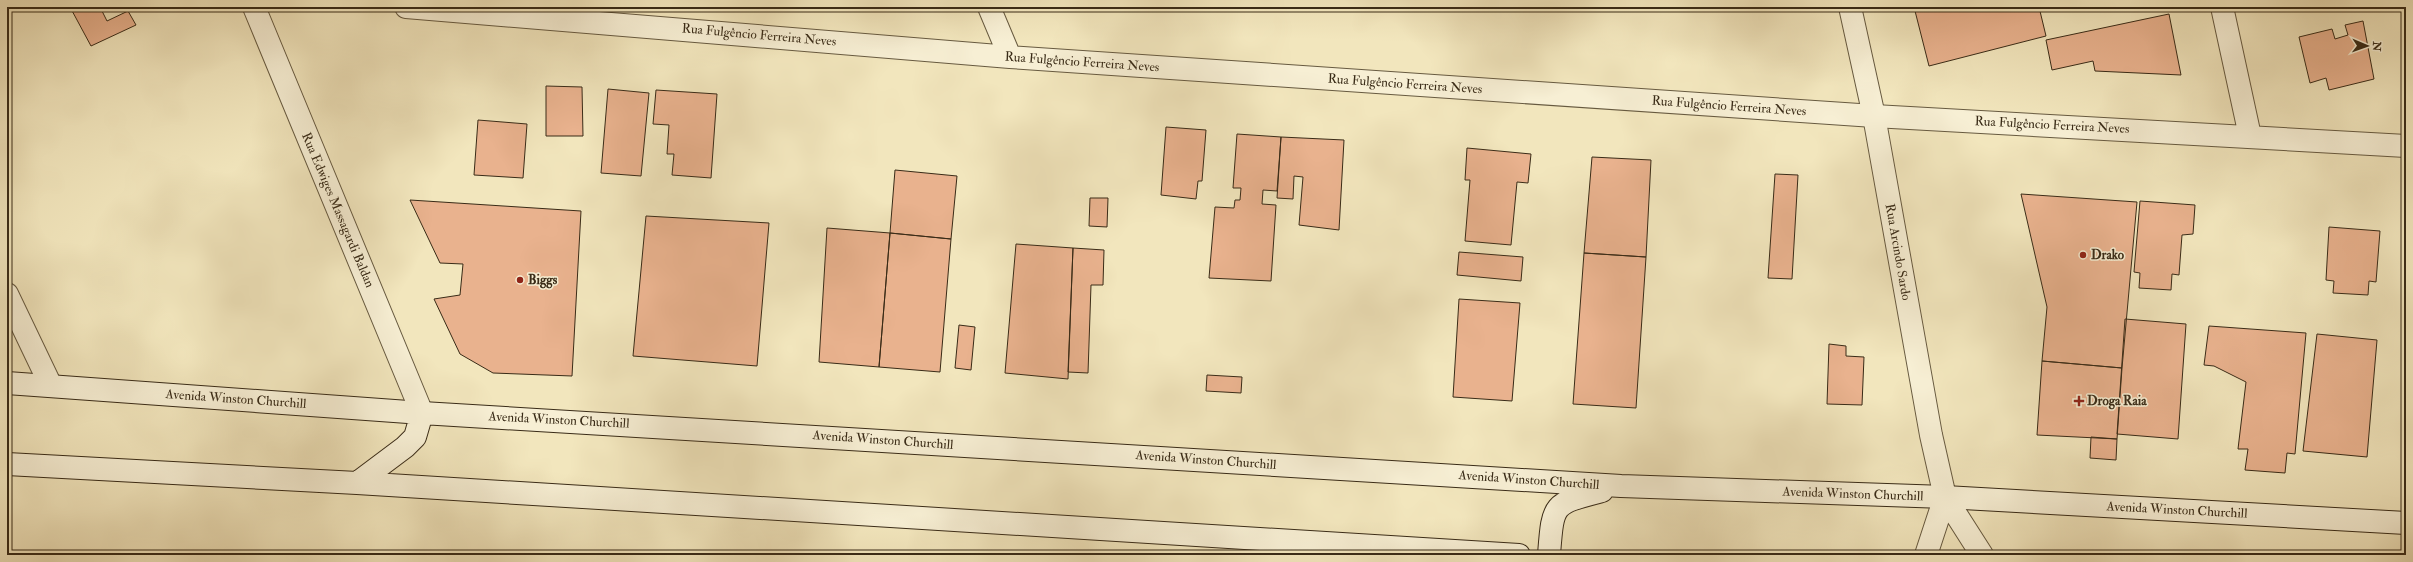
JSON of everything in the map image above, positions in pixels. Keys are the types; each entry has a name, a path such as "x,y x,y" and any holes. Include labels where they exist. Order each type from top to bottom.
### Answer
{"main road":[{"name":"Rua Edwiges Massagardi Baldan","path":"254,7 422,413"},
{"name":"Rua Fulgêncio Ferreira Neves","path":"406,7 626,16 1010,57 1874,116 2250,136 2406,146"},
{"path":"989,7 1010,57"},
{"name":"Rua Arcindo Sardo","path":"1850,7 1874,116 1931,435 1945,497"},
{"path":"2222,7 2250,136"},
{"path":"7,294 51,386"},
{"name":"Avenida Winston Churchill","path":"7,383 422,413 1621,486 1945,497 2406,523"},
{"path":"357,482 405,447 415,437 422,413"},
{"path":"7,464 357,482 1519,555"},
{"path":"1549,555 1551,528 1555,511 1565,500 1621,486"},
{"path":"1926,555 1945,497"},
{"path":"1945,497 1982,555"}],"building":[{"path":"70,7 100,7 107,21 128,11 136,25 91,46"},
{"path":"1914,7 2039,7 2046,36 1929,66"},
{"path":"2169,14 2181,75 2095,71 2093,61 2052,70 2046,40"},
{"path":"2363,21 2374,79 2329,90 2326,78 2310,83 2299,37 2332,29 2335,39 2348,35 2345,25"},
{"path":"546,86 582,87 583,136 546,136"},
{"path":"608,89 649,93 641,176 601,173"},
{"path":"656,90 717,94 711,178 672,175 674,154 667,154 669,125 653,124"},
{"path":"478,120 527,124 523,178 474,175"},
{"path":"1166,127 1206,130 1202,181 1198,181 1196,199 1161,195"},
{"path":"1237,134 1281,137 1277,191 1263,190 1262,204 1276,205 1271,281 1209,278 1215,207 1234,208 1235,200 1240,200 1241,188 1233,188"},
{"path":"1281,137 1344,140 1339,230 1299,225 1303,177 1294,176 1293,199 1277,198"},
{"path":"1467,148 1531,154 1528,183 1517,182 1511,245 1465,241 1470,180 1465,180"},
{"path":"1592,157 1651,160 1646,257 1584,253"},
{"path":"895,170 957,176 951,239 890,233"},
{"path":"1775,174 1798,175 1792,279 1768,278"},
{"name":"Drako","path":"2021,194 2137,202 2122,368 2042,361 2047,307"},
{"path":"1090,198 1108,198 1107,227 1089,226"},
{"name":"Biggs","path":"410,200 581,211 572,376 493,373 460,354 434,299 460,295 463,264 440,263"},
{"path":"2140,201 2195,205 2193,234 2182,235 2179,275 2172,274 2171,290 2139,288 2140,273 2134,272"},
{"path":"646,216 769,223 757,366 633,356"},
{"path":"2329,227 2380,231 2376,282 2369,281 2368,295 2333,293 2334,281 2326,280"},
{"path":"827,228 890,233 879,367 819,362"},
{"path":"890,233 951,239 940,372 879,367"},
{"path":"1016,244 1073,248 1068,379 1005,373"},
{"path":"1073,248 1104,250 1103,285 1091,285 1088,373 1068,372"},
{"path":"1459,252 1523,257 1521,281 1457,275"},
{"path":"1584,253 1646,257 1636,408 1573,404"},
{"path":"1459,299 1520,303 1512,401 1453,397"},
{"path":"2125,319 2186,324 2178,439 2117,434"},
{"path":"959,325 975,327 971,370 955,368"},
{"path":"2209,326 2306,333 2295,454 2287,453 2285,473 2245,470 2248,449 2238,449 2246,382 2214,366 2204,365"},
{"path":"2317,334 2377,340 2367,457 2303,451"},
{"path":"1829,344 1846,346 1846,356 1864,357 1862,405 1827,404"},
{"name":"Droga Raia","path":"2042,361 2122,368 2117,439 2037,435"},
{"path":"1207,375 1242,377 1241,393 1206,391"},
{"path":"2091,437 2117,439 2116,460 2090,458"}],"place":[{"name":"Drako","path":"2083,255"},
{"name":"Biggs","path":"520,280"},
{"name":"Droga Raia","path":"2079,401"}]}
